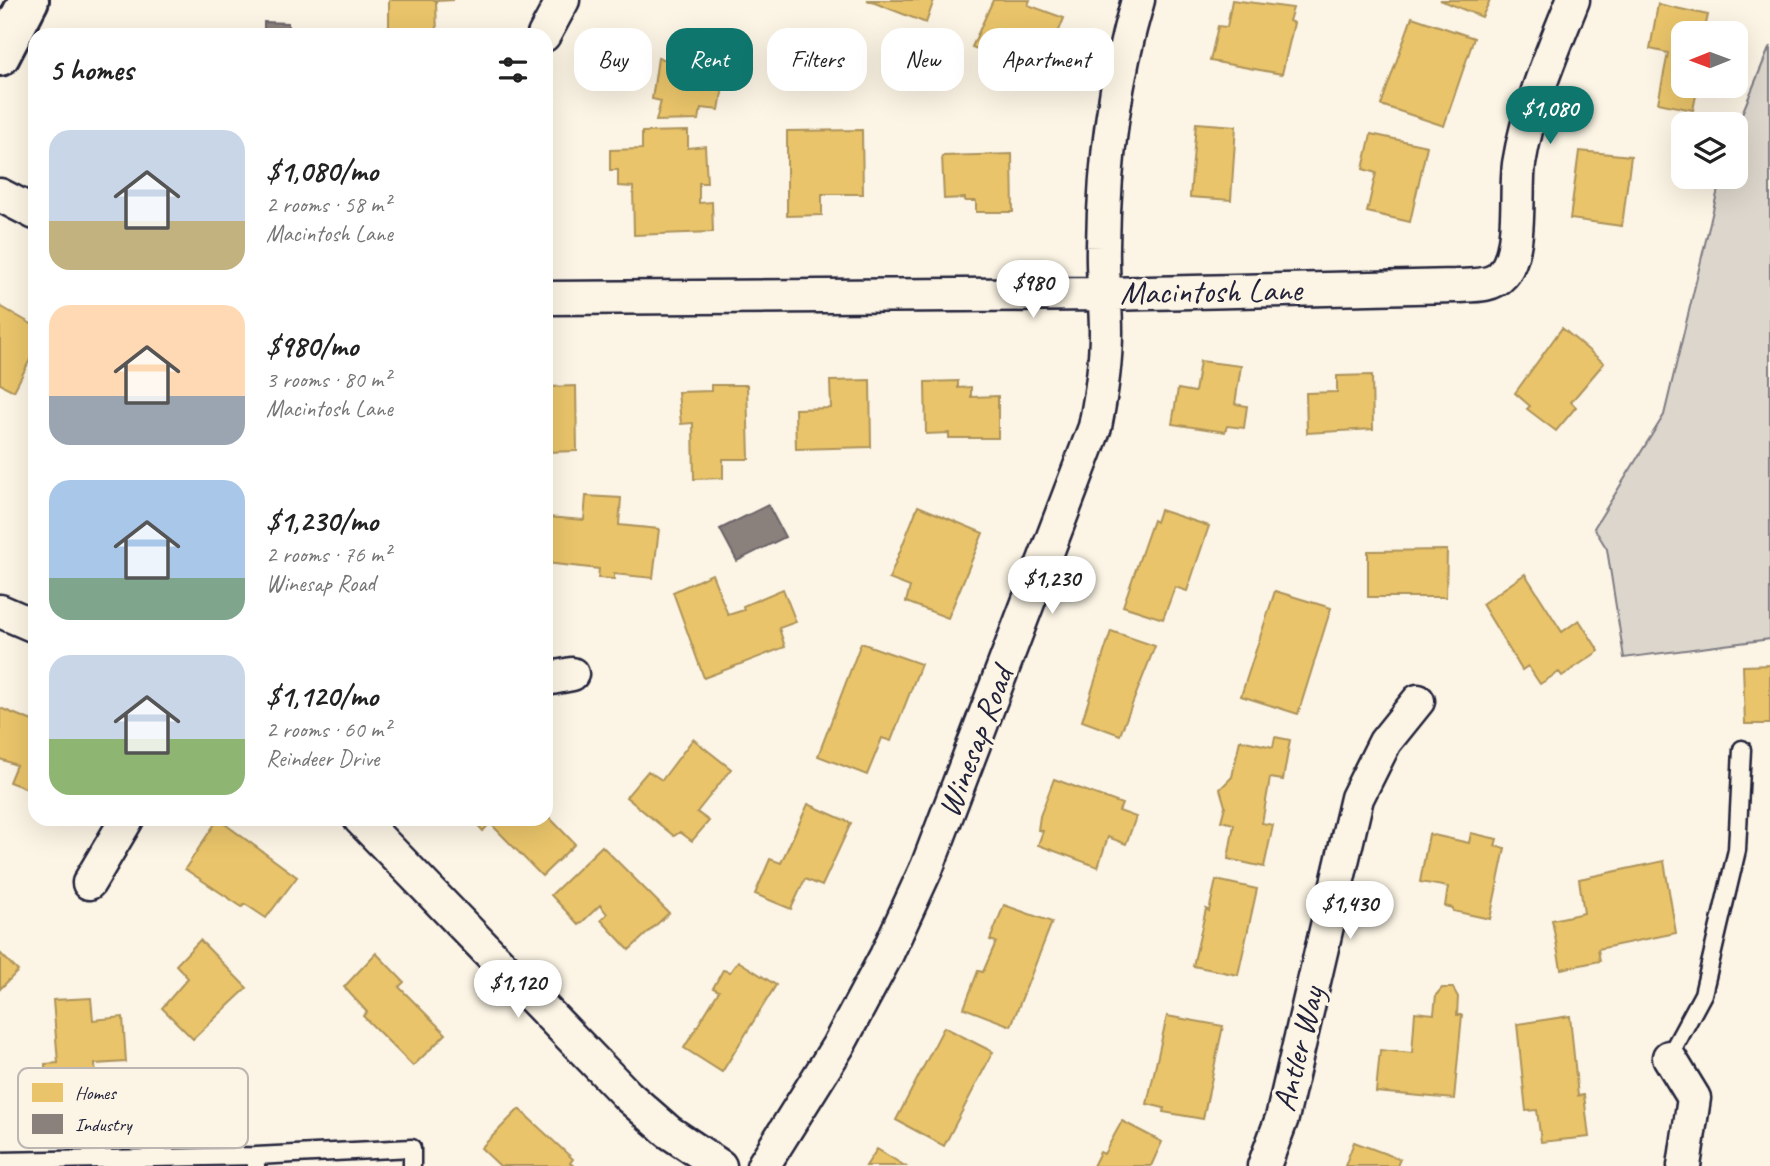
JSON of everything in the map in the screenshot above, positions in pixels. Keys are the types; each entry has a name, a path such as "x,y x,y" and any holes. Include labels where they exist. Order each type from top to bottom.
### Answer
{"main road":[{"path":"0,56 29,0"}],"street":[{"path":"548,28 563,0"},
{"name":"Winesap Road","path":"763,1166 838,1046 886,956 927,867 1095,427 1104,381 1104,194 1112,110 1124,47 1138,0"},
{"name":"Macintosh Lane","path":"553,298 1105,294 1456,286 1491,282 1502,275 1509,262 1516,222 1519,165 1530,115 1573,0"},
{"path":"0,195 28,209"},
{"path":"0,611 28,623"},
{"name":"Antler Way","path":"1264,1166 1282,1118 1357,798 1385,742 1418,701"},
{"path":"89,883 123,826"},
{"path":"367,826 628,1096 669,1132 720,1166"},
{"path":"1669,1057 1693,1098 1684,1166"}],"lane":[{"path":"1669,1057 1703,993 1737,850 1742,750"},
{"path":"0,1161 256,1161 412,1148 412,1166"}],"shaded area":[{"path":"1770,46 1770,639 1624,658 1607,549 1594,528 1664,415 1718,189 1748,189 1748,112 1743,112"}],"building: Homes":[{"path":"389,0 454,0 436,1 437,28 389,28"},
{"path":"867,0 934,0 926,23"},
{"path":"993,0 1030,0 1028,5 1064,18 1060,28 980,28"},
{"path":"1232,0 1293,8 1289,21 1294,23 1282,74 1210,61 1218,26 1227,27"},
{"path":"1440,0 1490,0 1482,17"},
{"path":"1658,4 1708,15 1707,21 1671,21 1671,98 1696,98 1693,110 1658,103 1668,53 1650,49"},
{"path":"1412,17 1474,38 1444,126 1381,105"},
{"path":"978,34 978,49 972,47"},
{"path":"658,58 666,59 666,91 722,91 719,110 701,108 699,120 656,121 661,101 652,99"},
{"path":"1196,123 1236,126 1231,200 1190,197"},
{"path":"862,130 863,194 822,194 822,215 787,216 787,131"},
{"path":"688,131 688,148 705,146 707,183 699,183 699,203 712,202 713,232 634,235 633,187 618,186 618,170 610,170 610,150 642,149 642,132"},
{"path":"1371,134 1427,146 1410,222 1367,212 1376,173 1363,169"},
{"path":"1579,151 1631,156 1622,226 1570,219"},
{"path":"1012,154 1013,212 976,212 976,201 965,201 965,198 944,199 942,156"},
{"path":"0,306 28,322 28,364 14,391 0,384"},
{"path":"1562,328 1604,363 1571,402 1576,407 1556,431 1527,409 1530,406 1515,393"},
{"path":"1200,361 1241,366 1235,404 1247,406 1244,428 1227,426 1225,432 1172,424 1178,389 1195,392"},
{"path":"1372,375 1373,429 1307,433 1306,393 1337,392 1337,376"},
{"path":"870,380 871,447 796,449 795,409 831,408 830,381"},
{"path":"958,381 958,388 971,387 971,397 998,396 998,438 949,438 949,433 926,434 925,382"},
{"path":"711,385 747,385 749,459 723,459 723,478 694,479 693,423 681,424 678,392 711,391"},
{"path":"576,386 577,451 553,452 553,387"},
{"path":"586,496 621,498 619,525 659,529 653,578 614,574 614,579 598,578 599,569 553,564 553,517 584,520"},
{"path":"918,506 983,533 948,618 906,602 910,587 889,579"},
{"path":"1160,510 1209,526 1187,591 1175,587 1163,619 1123,606 1153,520 1156,522"},
{"path":"1447,550 1446,597 1368,597 1368,551"},
{"path":"712,574 728,615 744,610 743,606 783,589 796,622 779,628 785,647 704,678 673,592"},
{"path":"1525,574 1562,632 1579,620 1599,651 1562,676 1559,672 1540,684 1528,666 1522,670 1482,604"},
{"path":"1275,591 1331,608 1298,714 1241,696"},
{"path":"1111,631 1155,646 1120,735 1082,721"},
{"path":"861,643 921,664 891,741 882,738 867,775 818,756"},
{"path":"1770,665 1770,724 1745,724 1743,666"},
{"path":"0,708 28,719 28,789 9,782 16,765 0,759"},
{"path":"1275,737 1290,740 1283,780 1270,778 1262,823 1273,825 1264,867 1228,859 1234,824 1221,821 1225,806 1220,789 1232,777 1240,740 1273,747"},
{"path":"693,739 731,769 697,812 709,821 692,841 680,832 674,836 626,797 648,771 662,780"},
{"path":"1054,779 1122,804 1119,811 1136,817 1126,844 1108,837 1098,867 1038,845 1043,831 1038,830 1040,816"},
{"path":"808,804 851,823 822,886 805,879 791,909 755,894 770,859 781,863"},
{"path":"553,821 575,844 542,876 493,826 553,826"},
{"path":"213,826 228,826 297,877 266,918 245,904 242,907 185,869"},
{"path":"1471,833 1497,839 1495,846 1505,848 1490,919 1453,911 1453,908 1445,906 1448,887 1420,882 1429,834 1469,843"},
{"path":"602,846 669,913 629,950 601,920 607,914 600,905 579,925 551,895"},
{"path":"1664,861 1676,933 1598,949 1600,961 1561,969 1552,920 1584,913 1579,879"},
{"path":"1216,880 1257,889 1238,975 1193,966 1206,909 1209,911"},
{"path":"1004,905 1052,922 1011,1026 964,1008 978,971 983,972 996,942 990,940"},
{"path":"200,940 247,988 193,1039 162,1008 188,978 176,965"},
{"path":"0,953 18,971 0,989"},
{"path":"376,953 404,982 399,987 446,1034 413,1066 363,1016 367,1012 344,987"},
{"path":"738,961 776,985 722,1072 684,1048 719,991 713,988 723,970 730,972"},
{"path":"1442,988 1453,988 1458,997 1457,1015 1462,1015 1454,1099 1376,1092 1380,1050 1412,1053 1415,1012 1434,1014 1436,995"},
{"path":"91,998 93,1020 123,1017 126,1062 95,1064 95,1068 45,1068 45,1064 58,1063 53,1000"},
{"path":"1167,1016 1223,1026 1203,1119 1163,1112 1164,1108 1147,1104"},
{"path":"1570,1016 1578,1096 1584,1095 1589,1137 1541,1142 1537,1110 1526,1111 1517,1024"},
{"path":"944,1027 993,1052 944,1146 896,1120"},
{"path":"519,1109 573,1159 570,1163 574,1166 500,1166 481,1148"},
{"path":"1122,1121 1162,1142 1151,1166 1093,1166 1100,1152 1104,1154"},
{"path":"1354,1142 1400,1159 1397,1166 1345,1166"},
{"path":"877,1149 905,1166 866,1166"}],"building: Industry":[{"path":"264,22 288,23 288,28 264,28"},
{"path":"768,505 785,537 737,561 720,529"}]}
